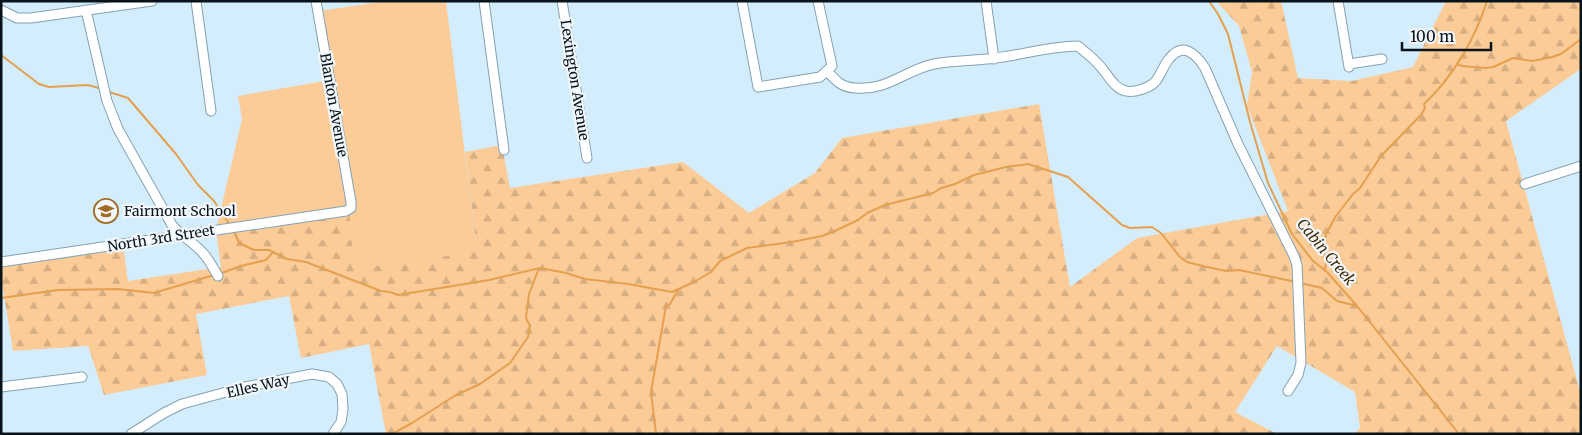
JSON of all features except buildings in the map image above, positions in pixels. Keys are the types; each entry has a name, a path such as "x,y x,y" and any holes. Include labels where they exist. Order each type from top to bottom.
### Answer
{"street":[{"path":"2,11 17,18 31,18 152,1"},
{"path":"196,1 211,111"},
{"name":"Blanton Avenue","path":"316,1 351,208"},
{"path":"484,1 504,150"},
{"name":"Lexington Avenue","path":"562,1 587,158"},
{"path":"742,1 758,87 820,77 832,66 818,1"},
{"path":"986,1 994,58"},
{"path":"1338,1 1349,65 1382,59"},
{"path":"86,10 104,92 118,129 172,225 180,235 204,254 218,276"},
{"path":"826,71 842,87 856,89 872,88 892,83 935,64 1078,46 1098,64 1119,89 1128,92 1154,84 1173,55 1181,51 1189,51 1198,57 1205,68 1238,144 1297,265 1301,363 1298,375 1288,391"},
{"path":"1524,184 1581,166"},
{"name":"North 3rd Street","path":"1,262 346,211 351,208"},
{"name":"Elles Way","path":"131,434 182,404 245,387 312,374 329,377 337,384 342,394 343,409 341,422 333,434"},
{"path":"1,386 82,377"}],"green space":[{"path":"386,1 446,1 477,252 354,269 349,210 216,230 242,119 238,96 324,81 313,12"},
{"path":"1216,1 1281,1 1298,78 1352,81 1413,67 1446,1 1580,1 1581,69 1506,121 1581,395 1581,434 1355,434 1360,428 1355,392 1277,346 1235,412 1277,434 386,434 369,344 301,358 289,296 196,314 207,375 104,395 88,346 13,351 1,277 1,265 123,245 128,281 221,267 216,230 349,210 477,252 465,152 502,145 510,188 683,162 749,213 815,173 842,138 1039,104 1070,287 1137,238 1288,211 1247,106 1252,72 1239,26"}],"waterway":[{"name":"Cabin Creek","path":"1209,1 1228,34 1250,122 1268,183 1292,234 1313,261 1327,272 1357,306 1459,434"},
{"path":"1325,269 1326,263 1323,249 1326,234 1336,216 1360,188 1381,156 1421,115 1425,108 1424,104 1454,70 1476,29 1487,1"},
{"path":"1457,64 1485,68 1493,67 1513,58 1532,61 1552,57 1561,54 1581,39"},
{"path":"1,55 39,84 49,87 88,85 102,89"},
{"path":"109,92 128,98 176,154 198,185 214,201 230,225"},
{"path":"234,231 239,243 254,250 269,250 287,259 306,262 381,291 398,295 489,280 540,268 585,279 672,292 694,282 711,272 720,261 747,248 822,236 858,220 867,213 885,205 933,193 974,175 1028,164 1068,177 1122,225 1130,228 1152,227 1161,233 1180,257 1187,262 1226,271 1239,270 1296,282"},
{"path":"219,274 266,260 273,252"},
{"path":"392,434 456,395 480,384 510,363 528,337 530,326 526,318 529,294 539,268"},
{"path":"1,298 58,290 118,289 154,293 214,275"},
{"path":"1300,283 1322,288 1337,301 1357,306"},
{"path":"656,434 651,392 666,306 670,304 678,290"}],"place":[{"name":"Fairmont School","path":"106,211"}]}
